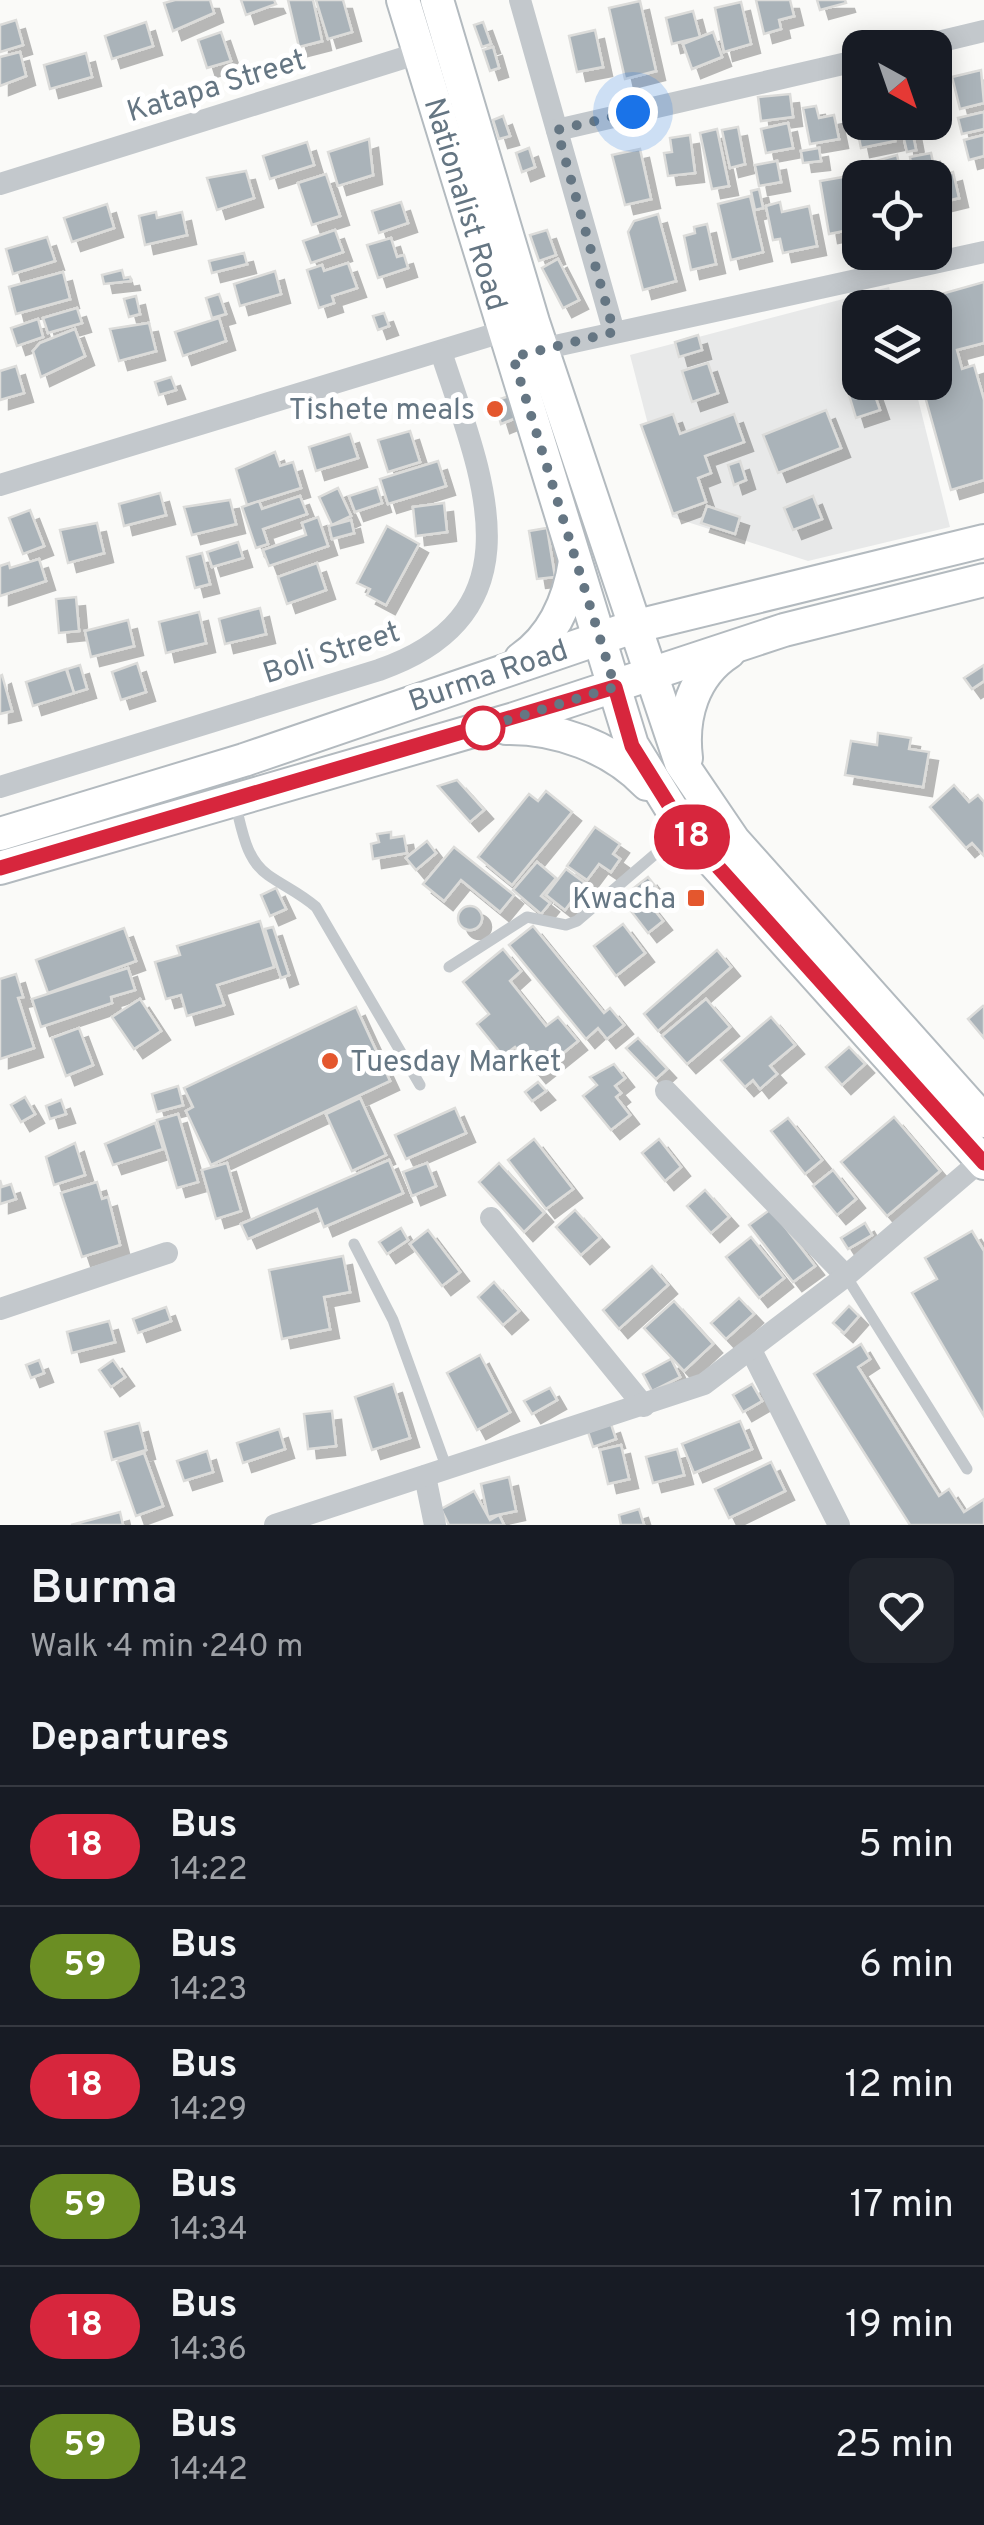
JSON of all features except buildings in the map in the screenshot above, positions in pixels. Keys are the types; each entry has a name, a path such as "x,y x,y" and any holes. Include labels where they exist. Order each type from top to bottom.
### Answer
{"main road":[{"name":"Nationalist Road","path":"403,0 434,49 523,340 575,558 632,746 684,829 983,1161"},
{"name":"Nationalist Road","path":"434,49 438,0"},
{"name":"Nationalist Road","path":"523,340 610,558 691,780 734,841 984,1121"},
{"name":"Burma Road","path":"0,834 244,760 632,627 984,542"},
{"path":"509,668 531,652 556,622 571,584 575,558"},
{"path":"610,558 646,598 671,609 698,611"},
{"name":"Burma Road","path":"0,868 478,729 741,644 984,580"},
{"path":"691,780 685,754 690,701 719,658 741,644"},
{"path":"478,729 547,731 580,741 640,776 664,801"}],"street":[{"path":"520,0 614,332"},
{"path":"952,39 984,31"},
{"name":"Katapa Street","path":"0,184 434,49"},
{"path":"557,130 842,64"},
{"path":"0,485 441,352 614,332 984,252"},
{"name":"Boli Street","path":"0,787 413,658 451,631 476,587 486,558 488,510 441,352"},
{"path":"666,1091 846,1276"},
{"path":"275,1525 704,1384 846,1276 983,1161"},
{"path":"491,1218 644,1406"},
{"path":"0,1309 167,1253"},
{"path":"751,1350 839,1525"},
{"path":"435,1525 436,1473"}],"lane":[{"path":"234,799 249,855 268,875 293,886 316,906 420,1085"},
{"path":"450,967 527,916 566,925 576,922 684,829"},
{"path":"354,1244 394,1320 436,1473"},
{"path":"846,1276 967,1469"}],"shaded area":[{"path":"842,299 842,400 918,400 950,527 808,561 672,517 630,355"}],"bus line":[{"name":"18","path":"0,868 514,720 615,687 632,746 651,782 684,829 984,1163"}],"place":[{"name":"Tishete meals","path":"495,409"},
{"name":"Kwacha","path":"696,898"},
{"name":"Tuesday Market","path":"330,1061"}],"route":[{"path":"483,728 478,729 615,687 513,357 614,332 557,130 633,112"}]}
